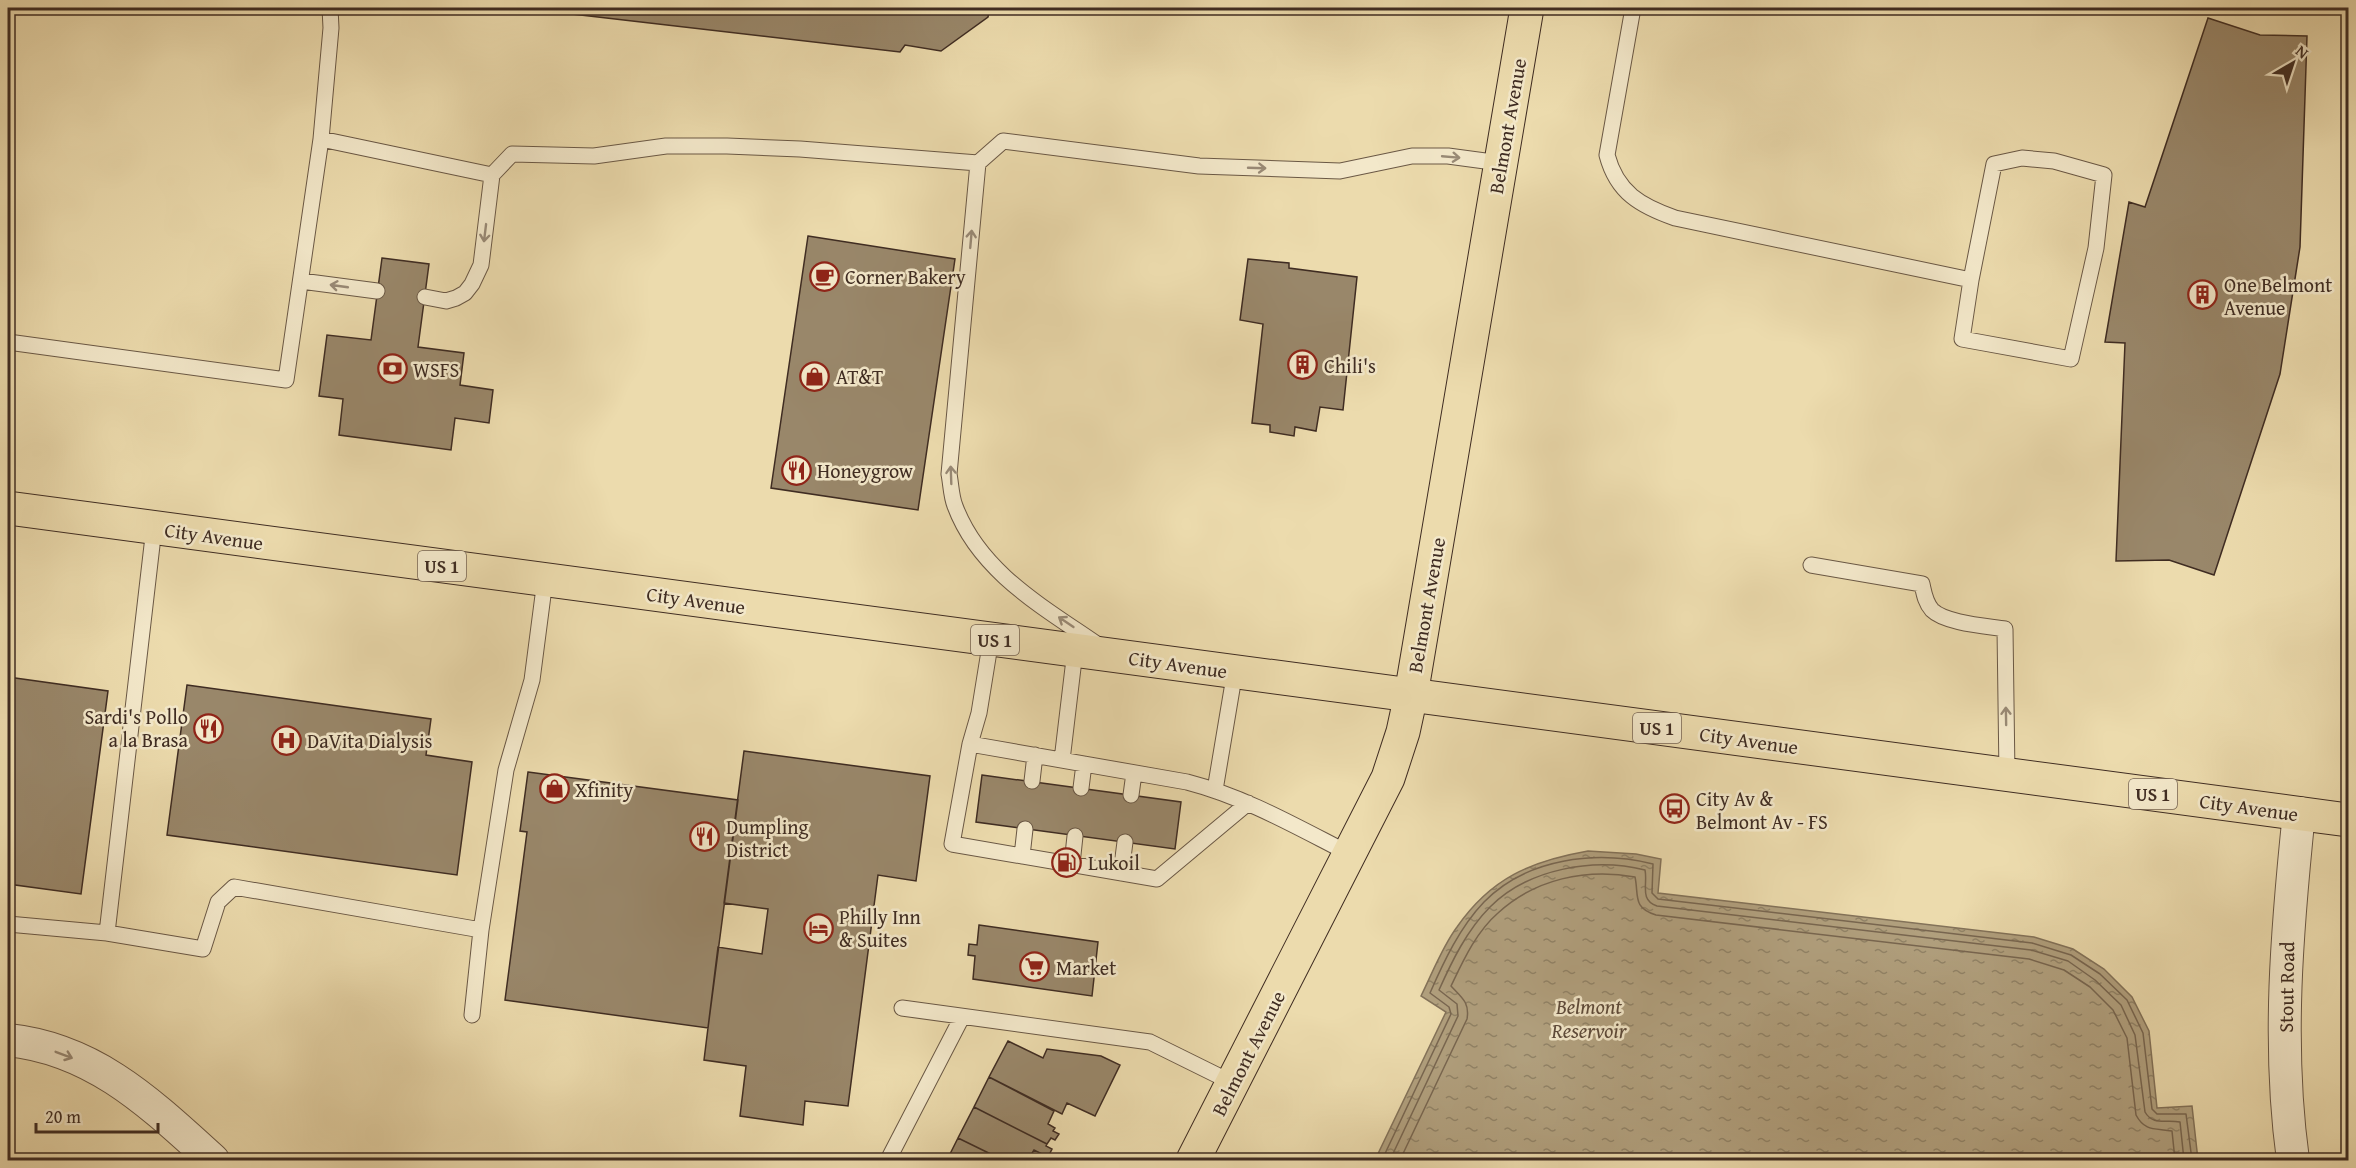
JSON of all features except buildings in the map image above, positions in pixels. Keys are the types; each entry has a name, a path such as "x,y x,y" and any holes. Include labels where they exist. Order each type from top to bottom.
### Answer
{"main road":[{"name":"Belmont Avenue","path":"1193,1161 1388,778 1403,732 1527,8"},
{"name":"City Avenue","path":"8,508 2349,820"}],"street":[{"name":"Stout Road","path":"2293,1161 2285,1068 2284,999 2288,920 2299,813"},
{"path":"8,1040 56,1052 89,1064 119,1080 148,1102 213,1161"}],"lane":[{"path":"8,342 286,380 321,138 325,72 331,28 330,8"},
{"path":"1634,8 1607,155 1611,169 1624,190 1645,207 1675,219 1971,280"},
{"path":"321,138 492,175"},
{"path":"1114,655 1014,587 980,553 954,504 950,474 978,163 1003,141 1199,166 1340,171 1412,156 1448,156 1500,163"},
{"path":"425,297 446,301 456,298 465,293 478,274 492,175 512,154 594,156 666,146 800,149 978,163"},
{"path":"2022,158 2054,161 2104,175 2096,248 2071,359 1962,339 1971,280 1994,164 2022,158"},
{"path":"301,281 377,291"},
{"path":"107,933 154,528"},
{"path":"1811,565 1922,584 1925,599 1933,611 1948,619 2005,629 2007,775"},
{"path":"472,1015 481,930 506,770 532,680 546,580"},
{"path":"991,639 979,713 970,744 952,844 1157,879 1248,803"},
{"path":"1062,760 1075,651"},
{"path":"1215,790 1235,671"},
{"path":"970,744 1215,790 1248,803 1350,854"},
{"path":"1032,781 1035,755"},
{"path":"1081,788 1084,764"},
{"path":"1131,795 1134,773"},
{"path":"1022,856 1025,829"},
{"path":"1072,864 1076,836"},
{"path":"1121,873 1125,842"},
{"path":"8,924 107,933 203,949 218,902 234,887 481,930"},
{"path":"902,1008 1150,1042 1233,1083"},
{"path":"888,1161 962,1017"}],"water":[{"name":"Belmont Reservoir","path":"1588,851 1636,854 1661,859 1658,893 2034,937 2073,949 2104,969 2132,997 2149,1031 2157,1108 2192,1106 2198,1160 1375,1160 1446,1012 1421,996 1452,935 1470,910 1484,896 1514,874 1548,860"}],"place":[{"name":"Corner Bakery","path":"824,276"},
{"name":"One Belmont Avenue","path":"2203,295"},
{"name":"Chili's","path":"1303,365"},
{"name":"WSFS","path":"392,369"},
{"name":"AT&T","path":"815,376"},
{"name":"Honeygrow","path":"796,470"},
{"name":"Sardi's Pollo a la Brasa","path":"209,728"},
{"name":"DaVita Dialysis","path":"286,740"},
{"name":"Xfinity","path":"554,789"},
{"name":"City Av & Belmont Av - FS","path":"1675,809"},
{"name":"Dumpling District","path":"705,837"},
{"name":"Lukoil","path":"1067,862"},
{"name":"Philly Inn & Suites","path":"818,928"},
{"name":"Market","path":"1035,967"}]}
